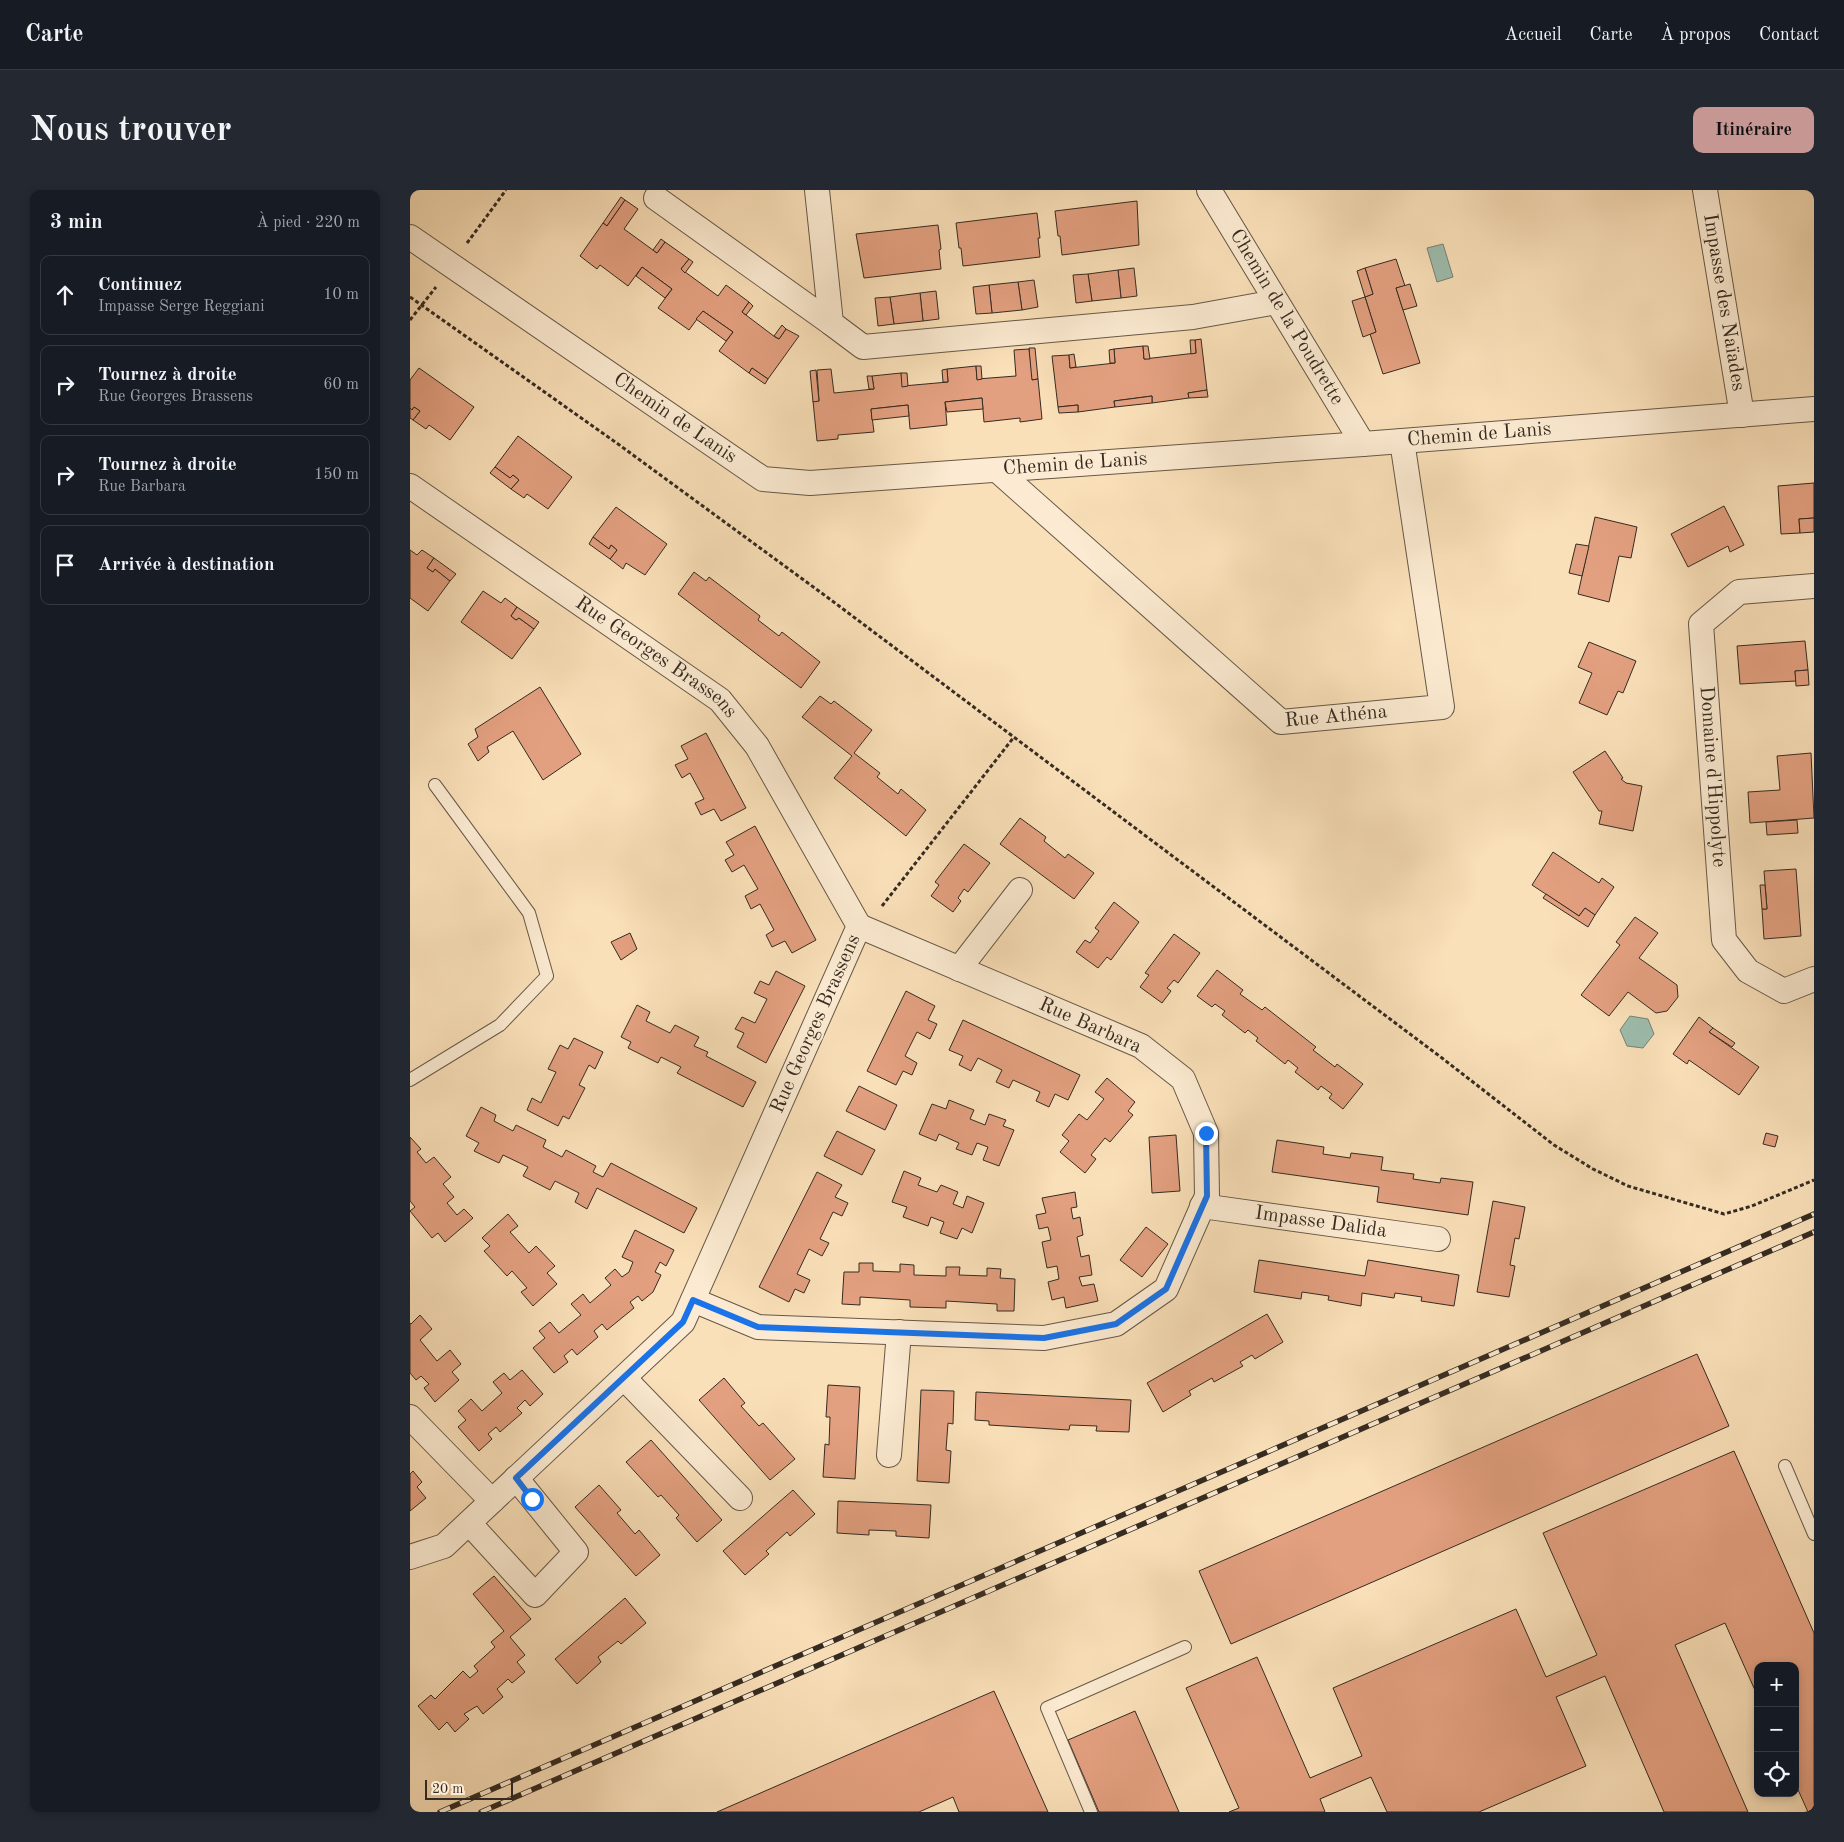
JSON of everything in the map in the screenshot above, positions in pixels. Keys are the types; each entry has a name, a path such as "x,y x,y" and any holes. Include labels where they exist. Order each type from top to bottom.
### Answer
{"street":[{"path":"817,190 831,323"},
{"name":"Chemin de la Poudrette","path":"1209,190 1363,444"},
{"name":"Impasse des Naïades","path":"1705,190 1742,415"},
{"path":"656,198 863,347 1192,317 1276,302"},
{"name":"Chemin de Lanis","path":"410,237 763,479 810,483 1363,444 1814,409"},
{"name":"Rue Athéna","path":"997,470 1281,722 1442,707 1402,441"},
{"name":"Rue Georges Brassens","path":"410,486 720,700 757,746 862,927 683,1322 444,1546 410,1557"},
{"name":"Domaine d'Hippolyte","path":"1814,586 1739,592 1701,624 1724,940 1748,971 1784,991 1814,979"},
{"path":"959,969 1020,890"},
{"name":"Rue Barbara","path":"693,1300 758,1327 1044,1338 1116,1324 1166,1289 1207,1196 1206,1133 1183,1078 1141,1046 862,927"},
{"name":"Impasse Dalida","path":"1202,1206 1438,1239"},
{"path":"889,1455 900,1332"},
{"path":"624,1378 740,1498"},
{"path":"410,1417 492,1501"},
{"path":"469,1523 535,1595 576,1552 516,1478"}],"lane":[{"path":"410,1080 500,1025 547,976 529,913 435,785"},
{"path":"1785,1466 1814,1534"},
{"path":"1091,1812 1047,1708 1185,1647"}],"path":[{"path":"410,297 666,479 1014,737 1442,1058 1554,1145 1593,1169 1628,1186 1724,1214 1752,1206 1814,1180"},
{"path":"410,320 423,305"},
{"path":"862,927 1014,737"}],"shaded area":[{"path":"1443,244 1453,277 1437,282 1427,248"},
{"path":"1630,1016 1648,1019 1654,1034 1643,1048 1627,1046 1620,1030"}],"building":[{"path":"621,197 625,200 607,226 603,223"},
{"path":"625,200 638,209 624,229 657,253 665,242 689,259 681,269 718,296 726,285 749,302 742,312 775,337 779,339 786,329 799,336 768,379 752,368 749,373 719,351 733,332 703,311 689,330 658,308 672,289 642,267 628,286 600,265 597,269 580,256 603,223 607,226"},
{"path":"1137,201 1139,245 1062,255 1055,211"},
{"path":"1037,213 1040,257 963,266 956,223"},
{"path":"938,225 941,269 864,278 856,234"},
{"path":"661,239 665,242 657,253 653,250"},
{"path":"689,259 693,262 685,273 681,269"},
{"path":"1396,259 1405,286 1396,288 1420,363 1383,374 1370,334 1376,332 1365,297 1373,294 1365,268"},
{"path":"642,267 672,289 665,298 636,276"},
{"path":"1134,268 1137,296 1121,298 1118,270"},
{"path":"1365,268 1373,294 1365,297 1357,271"},
{"path":"1118,270 1121,298 1092,301 1088,274"},
{"path":"1088,274 1092,301 1076,303 1073,275"},
{"path":"1034,280 1038,307 1022,310 1018,282"},
{"path":"1018,282 1022,310 992,313 989,285"},
{"path":"1410,284 1417,306 1403,310 1396,288"},
{"path":"989,285 992,313 976,314 973,287"},
{"path":"936,291 939,319 923,321 920,293"},
{"path":"920,293 923,321 894,324 890,297"},
{"path":"890,297 894,324 878,326 875,298"},
{"path":"1365,297 1376,332 1363,337 1352,301"},
{"path":"749,302 753,306 746,315 742,312"},
{"path":"703,311 733,332 726,341 696,319"},
{"path":"782,325 786,329 779,339 774,336"},
{"path":"1201,339 1207,390 1188,393 1189,398 1152,403 1152,396 1114,401 1115,407 1078,412 1078,405 1058,407 1052,356 1069,355 1070,368 1115,363 1114,349 1143,346 1144,359 1196,353 1195,340"},
{"path":"1190,340 1195,340 1196,353 1191,354"},
{"path":"1143,346 1148,346 1150,359 1144,359"},
{"path":"1029,348 1035,348 1038,379 1031,380"},
{"path":"1029,349 1032,380 1038,379 1042,419 1020,422 1020,418 984,422 982,398 945,402 947,425 910,429 908,405 871,409 874,432 838,435 838,439 817,441 813,401 819,401 817,370 831,369 834,393 874,389 872,376 901,373 903,386 948,382 947,369 976,366 977,379 1016,376 1014,350"},
{"path":"1114,349 1115,363 1110,363 1109,350"},
{"path":"1074,354 1076,367 1070,368 1069,355"},
{"path":"976,366 981,366 982,379 977,380"},
{"path":"419,368 474,407 450,440 429,425 426,429 413,420 420,411 414,407 412,410 410,408 410,380"},
{"path":"752,368 768,379 765,384 749,373"},
{"path":"947,369 948,382 943,382 942,370"},
{"path":"816,370 819,401 813,402 810,371"},
{"path":"901,373 907,373 908,386 902,387"},
{"path":"867,376 872,376 874,389 869,389"},
{"path":"1207,390 1208,397 1189,398 1188,393"},
{"path":"1152,396 1152,403 1115,407 1114,401"},
{"path":"982,398 983,409 947,412 945,402"},
{"path":"908,405 909,416 872,420 871,409"},
{"path":"1078,405 1078,412 1059,413 1058,407"},
{"path":"414,407 420,411 413,420 410,418 410,408 412,410"},
{"path":"518,436 572,477 548,509 527,494 524,498 511,489 519,480 513,475 510,478 495,467"},
{"path":"495,467 510,478 513,475 519,480 511,489 490,473"},
{"path":"1814,483 1814,518 1799,519 1800,533 1781,534 1778,486"},
{"path":"1724,506 1744,545 1730,552 1728,546 1688,567 1671,534"},
{"path":"616,507 667,544 645,575 626,563 623,569 610,559 617,550 611,545 609,549 593,537"},
{"path":"1595,517 1637,527 1631,558 1619,556 1609,602 1578,594"},
{"path":"1814,518 1814,532 1800,533 1799,519"},
{"path":"593,537 609,549 611,545 617,550 610,559 589,544"},
{"path":"1576,544 1589,546 1582,576 1569,573"},
{"path":"410,550 417,555 422,550 434,558 427,568 433,572 435,569 450,581 428,611 410,598"},
{"path":"434,558 456,574 450,581 435,569 433,572 427,568"},
{"path":"694,572 706,581 709,577 760,616 758,620 779,636 782,632 820,662 801,688 678,594"},
{"path":"483,591 501,603 505,598 517,607 511,616 516,620 519,618 534,629 512,659 461,622"},
{"path":"517,607 539,622 534,629 519,618 516,620 511,616"},
{"path":"1805,641 1808,670 1795,671 1796,681 1740,684 1737,646"},
{"path":"1589,642 1636,661 1623,693 1618,691 1607,715 1579,703 1592,673 1578,667"},
{"path":"1808,670 1809,685 1796,686 1795,671"},
{"path":"540,687 581,754 543,780 513,731 487,747 489,752 478,761 468,744 478,737 475,729"},
{"path":"820,696 831,704 834,701 872,730 854,753 880,773 877,777 898,794 901,789 926,810 906,836 834,778 852,756 802,717"},
{"path":"706,733 746,808 721,821 714,809 701,815 695,803 704,799 690,773 682,778 675,765 688,759 681,746"},
{"path":"1605,751 1623,778 1621,779 1626,783 1642,786 1633,831 1599,824 1602,811 1599,811 1573,772"},
{"path":"1811,753 1814,818 1750,823 1748,792 1780,790 1777,756"},
{"path":"1020,818 1046,837 1044,841 1065,858 1068,854 1094,873 1074,899 1000,844"},
{"path":"1797,820 1798,833 1767,835 1766,822"},
{"path":"755,826 816,940 792,953 785,941 772,947 766,935 774,930 760,904 751,909 745,896 758,889 744,865 732,872 725,860 734,855 726,842"},
{"path":"964,844 990,863 968,892 964,889 958,898 961,901 953,912 931,896 939,885 935,882"},
{"path":"1553,852 1599,883 1602,878 1614,887 1595,915 1585,908 1579,916 1532,885"},
{"path":"1796,869 1801,936 1764,939 1762,909 1767,909 1764,871"},
{"path":"1760,885 1765,885 1767,909 1762,909"},
{"path":"1546,894 1579,916 1585,908 1595,915 1588,927 1543,898"},
{"path":"1114,902 1139,922 1111,960 1107,957 1098,968 1076,952 1085,940 1090,943 1099,931 1095,928"},
{"path":"1635,917 1658,933 1639,958 1677,985 1678,997 1667,1011 1656,1013 1628,992 1609,1016 1581,995 1620,945 1616,942"},
{"path":"630,933 637,949 621,960 611,942"},
{"path":"1174,934 1200,953 1178,983 1174,980 1167,988 1171,991 1162,1003 1140,987 1149,975 1145,973"},
{"path":"1217,970 1243,990 1240,994 1262,1010 1265,1007 1316,1047 1313,1050 1335,1067 1337,1064 1363,1084 1343,1109 1329,1098 1332,1094 1321,1086 1318,1090 1295,1072 1298,1068 1288,1060 1285,1064 1256,1041 1258,1038 1248,1030 1245,1033 1222,1015 1225,1011 1215,1004 1212,1007 1197,996"},
{"path":"776,971 805,986 766,1063 737,1047 744,1033 735,1029 742,1017 755,1023 767,999 754,993 760,981 769,985"},
{"path":"906,991 935,1006 928,1020 937,1024 930,1039 917,1032 905,1056 917,1063 912,1075 903,1071 896,1085 867,1071"},
{"path":"637,1005 650,1012 646,1021 670,1033 675,1025 699,1037 694,1046 708,1052 706,1056 756,1082 743,1107 677,1073 681,1067 661,1057 658,1063 628,1048 631,1042 621,1037"},
{"path":"1699,1017 1713,1028 1709,1032 1759,1067 1739,1095 1689,1060 1687,1064 1673,1054"},
{"path":"963,1020 1080,1075 1068,1100 1055,1094 1049,1107 1036,1101 1040,1092 1013,1080 1009,1088 996,1082 1002,1070 978,1058 971,1071 959,1065 963,1056 949,1050"},
{"path":"1713,1028 1735,1043 1732,1047 1709,1032"},
{"path":"574,1038 603,1052 595,1069 589,1065 579,1085 585,1088 569,1119 563,1116 558,1126 527,1110 532,1098 541,1103 556,1072 548,1069 560,1045 568,1049"},
{"path":"1107,1078 1135,1102 1128,1111 1133,1115 1110,1142 1105,1138 1091,1155 1096,1159 1085,1173 1060,1152 1069,1141 1062,1135 1079,1114 1087,1120 1104,1099 1095,1092"},
{"path":"859,1086 897,1105 885,1130 846,1111"},
{"path":"949,1100 974,1110 970,1119 985,1125 989,1114 1006,1120 1003,1126 1014,1130 999,1166 983,1160 988,1147 977,1143 972,1155 956,1149 959,1143 939,1134 936,1141 919,1134 932,1104 946,1109"},
{"path":"481,1107 496,1115 494,1121 513,1131 516,1125 546,1140 543,1147 562,1157 566,1150 596,1166 593,1172 603,1177 611,1163 697,1208 684,1233 597,1188 587,1209 575,1202 579,1193 555,1181 550,1190 523,1176 528,1167 503,1155 499,1163 474,1151 479,1143 466,1136"},
{"path":"837,1131 875,1150 862,1175 824,1156"},
{"path":"1766,1133 1778,1136 1775,1147 1763,1144"},
{"path":"1176,1135 1180,1191 1152,1193 1149,1137"},
{"path":"410,1137 421,1149 417,1152 426,1163 434,1157 451,1177 443,1184 454,1197 447,1203 457,1215 464,1209 473,1218 445,1242 438,1233 432,1238 410,1211 415,1207 410,1201"},
{"path":"1277,1140 1324,1147 1323,1154 1350,1158 1351,1153 1383,1157 1381,1170 1414,1174 1413,1179 1440,1183 1441,1178 1473,1182 1468,1215 1377,1202 1379,1187 1272,1172"},
{"path":"904,1171 921,1178 918,1185 937,1192 941,1185 958,1192 953,1204 963,1208 967,1196 984,1203 972,1233 962,1228 957,1239 940,1233 944,1222 931,1217 928,1226 903,1217 907,1207 892,1202"},
{"path":"817,1172 842,1185 835,1197 848,1203 842,1216 833,1212 820,1239 829,1243 822,1256 809,1249 797,1274 810,1280 804,1293 795,1289 789,1302 759,1287"},
{"path":"1075,1192 1077,1207 1071,1208 1073,1219 1080,1217 1083,1235 1077,1237 1081,1257 1089,1255 1092,1275 1079,1277 1082,1286 1094,1284 1098,1301 1066,1308 1064,1297 1052,1300 1048,1282 1059,1279 1057,1266 1047,1268 1042,1242 1051,1240 1048,1227 1039,1229 1036,1215 1046,1213 1042,1198"},
{"path":"1493,1201 1525,1207 1519,1239 1515,1238 1510,1265 1515,1266 1509,1297 1477,1292"},
{"path":"508,1214 518,1226 510,1232 529,1253 536,1246 555,1266 547,1273 557,1284 533,1306 521,1292 527,1288 512,1271 507,1276 484,1251 490,1246 482,1238"},
{"path":"1146,1227 1168,1244 1142,1277 1120,1260"},
{"path":"635,1230 674,1250 666,1266 660,1262 655,1272 661,1275 653,1292 642,1301 638,1296 630,1302 634,1308 607,1330 602,1324 594,1331 598,1337 577,1355 572,1349 564,1356 568,1362 554,1373 533,1348 545,1338 539,1331 550,1322 559,1333 581,1315 571,1304 583,1294 590,1303 611,1285 605,1278 615,1269 622,1277 629,1272 633,1262 622,1257"},
{"path":"1259,1260 1365,1276 1368,1260 1459,1275 1454,1306 1421,1301 1422,1297 1395,1293 1394,1298 1362,1293 1361,1306 1328,1300 1329,1296 1302,1292 1301,1299 1254,1292"},
{"path":"859,1263 873,1263 873,1271 900,1272 900,1264 914,1265 914,1275 946,1276 946,1267 960,1267 959,1275 987,1276 987,1268 1001,1269 1000,1278 1015,1279 1014,1311 997,1311 997,1304 946,1301 946,1308 910,1307 910,1300 860,1297 860,1305 842,1304 844,1272 859,1272"},
{"path":"1267,1314 1283,1342 1255,1359 1252,1355 1240,1362 1243,1366 1214,1382 1212,1378 1189,1391 1191,1395 1163,1412 1147,1383"},
{"path":"420,1315 432,1329 420,1340 437,1361 450,1350 461,1364 452,1372 459,1380 435,1402 424,1388 429,1384 421,1376 416,1380 410,1373 410,1323"},
{"path":"1697,1354 1729,1426 1231,1644 1199,1571"},
{"path":"522,1370 543,1394 530,1406 525,1400 517,1408 522,1413 500,1432 496,1427 488,1434 492,1439 479,1451 458,1427 466,1420 458,1411 471,1399 482,1411 502,1393 493,1382 504,1373 510,1380"},
{"path":"724,1378 745,1403 741,1406 759,1426 763,1423 795,1459 770,1480 699,1400"},
{"path":"828,1385 860,1387 855,1479 823,1477 825,1444 829,1445 830,1417 826,1417"},
{"path":"921,1390 954,1391 953,1424 948,1423 946,1450 951,1451 949,1483 917,1481"},
{"path":"976,1392 1131,1400 1129,1432 1096,1431 1097,1426 1070,1425 1069,1430 989,1425 989,1421 975,1420"},
{"path":"651,1440 722,1520 697,1542 676,1518 679,1515 661,1495 658,1497 626,1462"},
{"path":"1734,1451 1814,1633 1814,1812 1808,1812 1799,1792 1799,1662 1754,1662 1754,1688 1725,1623 1675,1645 1748,1812 1664,1812 1605,1676 1556,1697 1586,1766 1479,1812 1387,1812 1371,1777 1320,1799 1325,1812 1229,1812 1239,1808 1186,1688 1257,1657 1310,1778 1362,1756 1333,1688 1516,1609 1546,1677 1597,1655 1543,1533"},
{"path":"413,1471 422,1482 417,1487 426,1498 410,1511 410,1474"},
{"path":"599,1485 621,1510 617,1513 635,1534 639,1530 660,1555 636,1576 575,1507"},
{"path":"793,1490 815,1514 790,1536 787,1532 766,1551 769,1554 745,1575 723,1551"},
{"path":"838,1501 931,1505 929,1538 896,1536 896,1531 869,1530 869,1535 837,1533"},
{"path":"494,1576 531,1619 510,1637 525,1655 517,1662 525,1672 512,1683 508,1679 497,1689 503,1697 483,1714 477,1706 464,1714 469,1719 455,1732 447,1722 439,1730 418,1706 431,1695 435,1699 463,1671 470,1678 478,1671 474,1666 495,1647 491,1642 504,1631 473,1594"},
{"path":"625,1598 646,1623 621,1644 618,1641 598,1657 601,1662 577,1684 555,1659"},
{"path":"994,1691 1048,1812 959,1812 953,1797 919,1812 717,1812"},
{"path":"1135,1711 1179,1812 1099,1812 1068,1740"}],"railway":[{"path":"440,1812 1814,1214"},
{"path":"481,1812 1814,1232"}],"route":[{"path":"532,1499 516,1478 683,1322 693,1300 758,1327 1044,1338 1116,1324 1166,1289 1207,1196 1206,1133"}]}
